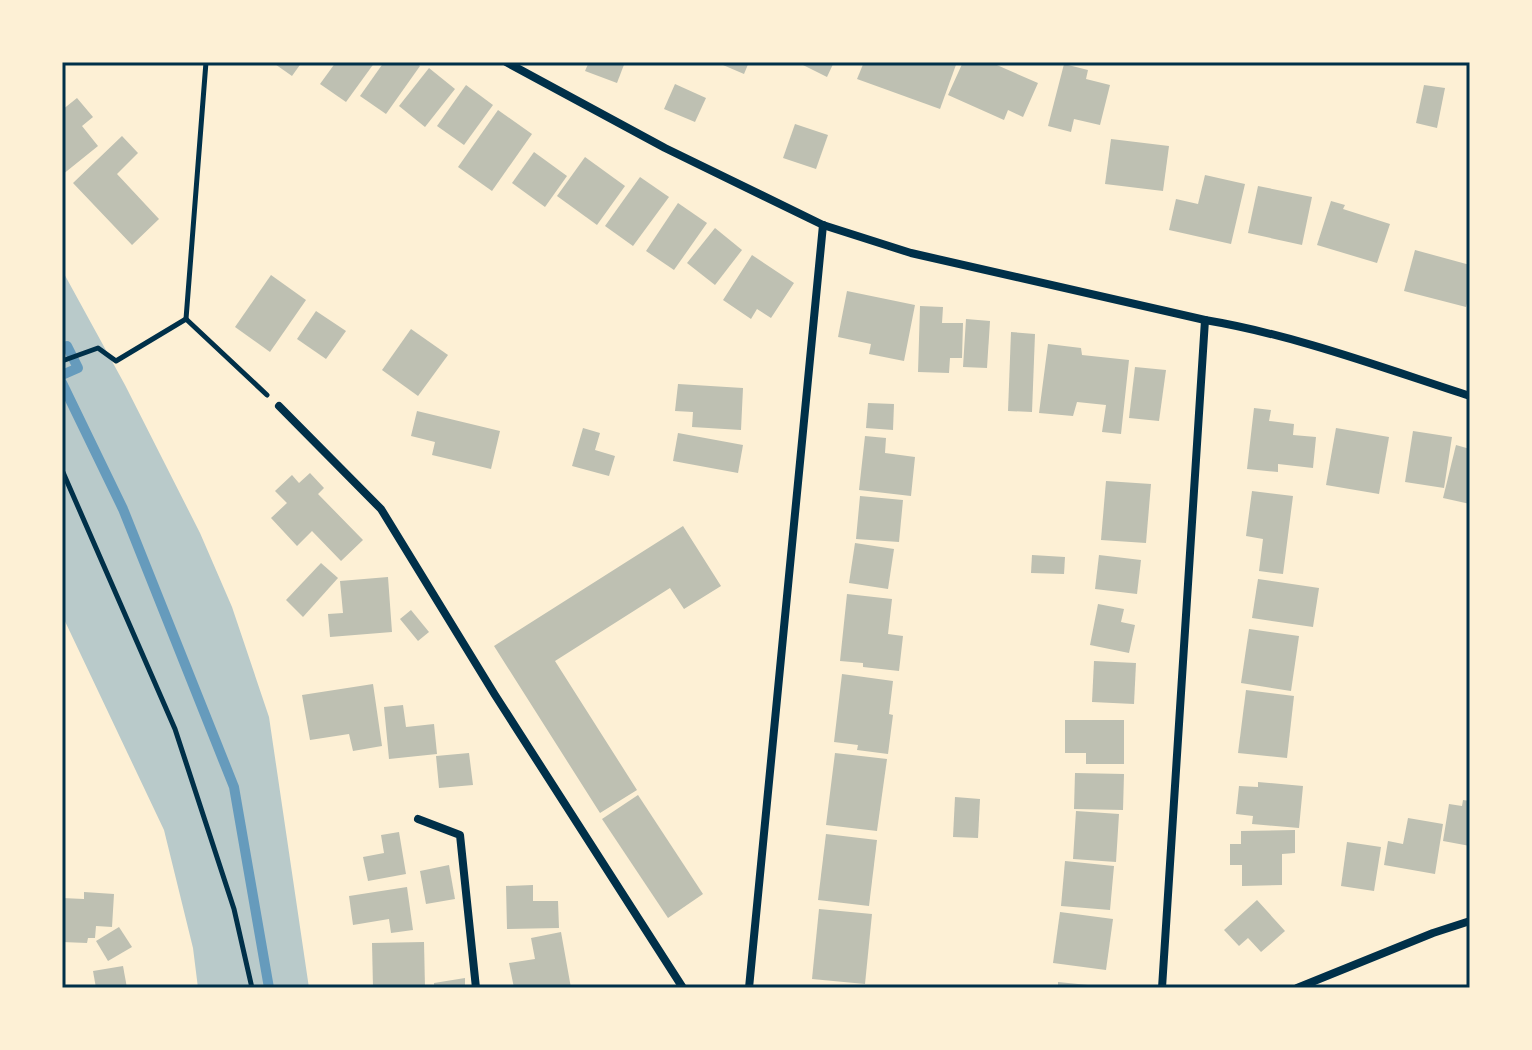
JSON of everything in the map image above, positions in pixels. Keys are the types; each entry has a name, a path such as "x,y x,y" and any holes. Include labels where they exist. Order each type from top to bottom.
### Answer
{"street":[{"path":"506,62 665,148 823,225 911,253 1242,326 1470,396"},
{"path":"749,988 823,225"},
{"path":"1162,988 1205,320"},
{"path":"279,406 381,509 495,695 683,988"},
{"path":"418,819 460,835 476,988"},
{"path":"1297,988 1470,921"}],"path":[{"path":"186,319 206,62"},
{"path":"62,361 98,348 116,361 186,319"},
{"path":"186,319 279,406"},
{"path":"62,470 175,729 234,909 252,988"}],"shaded area":[{"path":"62,270 200,533 232,607 269,717 309,988 198,988 193,948 164,830 62,615"}],"building":[{"path":"272,62 302,62 292,76"},
{"path":"336,62 375,62 346,102 320,84"},
{"path":"384,62 414,62 420,66 386,114 360,96"},
{"path":"589,62 625,62 617,83 585,71"},
{"path":"716,62 749,62 744,74"},
{"path":"797,62 834,62 827,77"},
{"path":"864,62 957,62 940,109 857,79"},
{"path":"963,62 990,62 1038,83 1023,117 1008,110 1004,120 948,95"},
{"path":"1064,64 1088,70 1086,79 1110,85 1100,125 1074,119 1071,132 1048,126"},
{"path":"429,68 455,89 425,127 399,106"},
{"path":"675,84 706,98 695,122 664,109"},
{"path":"466,85 493,105 464,145 437,126"},
{"path":"1424,85 1445,88 1437,128 1416,123"},
{"path":"77,98 93,117 82,126 98,146 62,175 62,110"},
{"path":"498,110 532,134 492,191 458,167"},
{"path":"795,124 828,135 816,169 783,158"},
{"path":"122,136 138,153 117,174 159,219 132,245 73,183"},
{"path":"1111,139 1169,146 1163,191 1105,184"},
{"path":"534,152 567,176 545,207 512,183"},
{"path":"585,157 625,186 597,225 557,196"},
{"path":"1205,175 1245,184 1231,244 1169,230 1176,199 1198,204"},
{"path":"640,177 669,197 633,246 605,226"},
{"path":"1258,186 1312,197 1302,245 1248,233"},
{"path":"1331,201 1345,205 1343,209 1390,224 1377,263 1317,245"},
{"path":"678,203 707,223 674,270 646,251"},
{"path":"715,228 742,250 715,285 687,263"},
{"path":"1415,250 1470,265 1470,293 1466,307 1404,291"},
{"path":"752,255 794,283 771,318 757,309 751,319 723,300"},
{"path":"271,275 306,300 270,352 235,327"},
{"path":"847,291 915,305 904,361 869,354 871,344 838,337"},
{"path":"920,306 943,307 942,323 963,323 962,358 950,358 949,373 918,372"},
{"path":"316,311 346,331 326,359 297,339"},
{"path":"966,319 990,321 987,368 963,367"},
{"path":"411,329 448,355 418,396 382,370"},
{"path":"1011,332 1035,334 1032,412 1008,411"},
{"path":"1048,344 1081,348 1082,355 1129,360 1121,434 1102,432 1106,405 1077,402 1073,416 1039,413"},
{"path":"1135,367 1166,370 1159,421 1129,418"},
{"path":"678,384 743,388 741,430 692,427 693,412 675,411"},
{"path":"868,403 894,404 893,430 866,428"},
{"path":"1254,408 1271,410 1269,421 1294,424 1293,435 1316,437 1313,468 1278,464 1278,472 1247,469"},
{"path":"417,411 500,431 491,469 432,455 435,442 411,436"},
{"path":"583,428 600,433 595,450 615,456 609,476 572,466"},
{"path":"1336,428 1389,437 1379,494 1326,485"},
{"path":"1413,431 1452,437 1444,488 1405,482"},
{"path":"678,433 743,445 738,473 673,461"},
{"path":"865,436 886,438 885,453 915,457 911,496 859,490"},
{"path":"1456,445 1470,449 1470,504 1443,498"},
{"path":"310,473 324,488 318,494 363,540 341,561 312,531 297,546 271,518 287,503 275,491 292,475 299,483"},
{"path":"1106,481 1151,484 1146,543 1101,540"},
{"path":"1252,491 1293,496 1283,574 1259,571 1263,539 1246,536"},
{"path":"860,496 903,500 899,542 856,539"},
{"path":"683,526 721,586 684,609 670,588 555,661 637,790 600,813 494,646"},
{"path":"855,543 894,549 888,589 849,583"},
{"path":"1032,555 1065,557 1064,574 1031,573"},
{"path":"1099,555 1141,560 1137,594 1095,589"},
{"path":"321,563 338,578 303,617 286,600"},
{"path":"388,577 392,632 330,637 328,614 343,613 340,581"},
{"path":"1258,579 1319,588 1313,627 1252,618"},
{"path":"847,594 892,599 888,634 903,636 899,671 840,661"},
{"path":"1098,604 1124,609 1121,622 1135,625 1129,653 1090,645"},
{"path":"411,610 429,632 418,641 400,619"},
{"path":"1249,629 1299,636 1291,691 1241,683"},
{"path":"1094,661 1136,663 1134,704 1092,702"},
{"path":"842,674 893,681 888,754 857,750 858,745 834,742"},
{"path":"373,684 382,746 353,751 349,734 310,740 302,695"},
{"path":"1246,690 1294,696 1287,758 1238,753"},
{"path":"403,705 406,727 434,724 437,754 389,759 384,707"},
{"path":"1065,720 1124,720 1124,764 1086,764 1086,753 1065,753"},
{"path":"469,753 473,785 439,788 436,756"},
{"path":"835,753 887,759 877,831 826,825"},
{"path":"1075,773 1124,774 1123,810 1074,809"},
{"path":"1258,782 1303,786 1299,828 1252,824 1253,816 1236,814 1239,786 1258,787"},
{"path":"638,795 703,894 668,918 602,819"},
{"path":"955,797 980,799 978,838 953,837"},
{"path":"1463,800 1470,801 1470,846 1443,841 1449,804 1462,806"},
{"path":"1076,811 1119,814 1116,862 1073,859"},
{"path":"1408,818 1443,824 1435,874 1384,865 1388,841 1403,844"},
{"path":"1295,830 1295,853 1282,854 1282,885 1242,886 1242,865 1230,865 1230,844 1241,844 1241,831"},
{"path":"399,832 406,874 368,881 363,857 384,853 381,835"},
{"path":"826,834 877,840 869,906 818,900"},
{"path":"1347,842 1381,847 1374,891 1341,886"},
{"path":"1065,861 1114,866 1110,910 1061,906"},
{"path":"449,865 455,899 426,904 420,871"},
{"path":"533,885 533,901 558,901 559,928 507,929 506,886"},
{"path":"407,887 413,930 391,933 389,919 353,925 349,896"},
{"path":"84,892 114,894 112,927 96,926 95,938 88,938 87,943 62,942 62,898 84,899"},
{"path":"1257,900 1285,931 1261,952 1248,938 1239,946 1224,930"},
{"path":"819,909 872,914 865,984 812,979"},
{"path":"1060,912 1113,919 1106,970 1053,963"},
{"path":"119,927 132,947 108,961 96,941"},
{"path":"561,932 571,988 514,988 509,963 535,959 531,938"},
{"path":"424,942 425,988 373,988 372,943"},
{"path":"123,966 127,988 96,988 93,971"},
{"path":"465,978 465,988 434,988 434,983"},
{"path":"1058,982 1098,986 1098,988 1058,988"}],"waterway":[{"path":"62,375 78,368 67,346"},
{"path":"62,383 123,509 234,787 269,988"}]}
